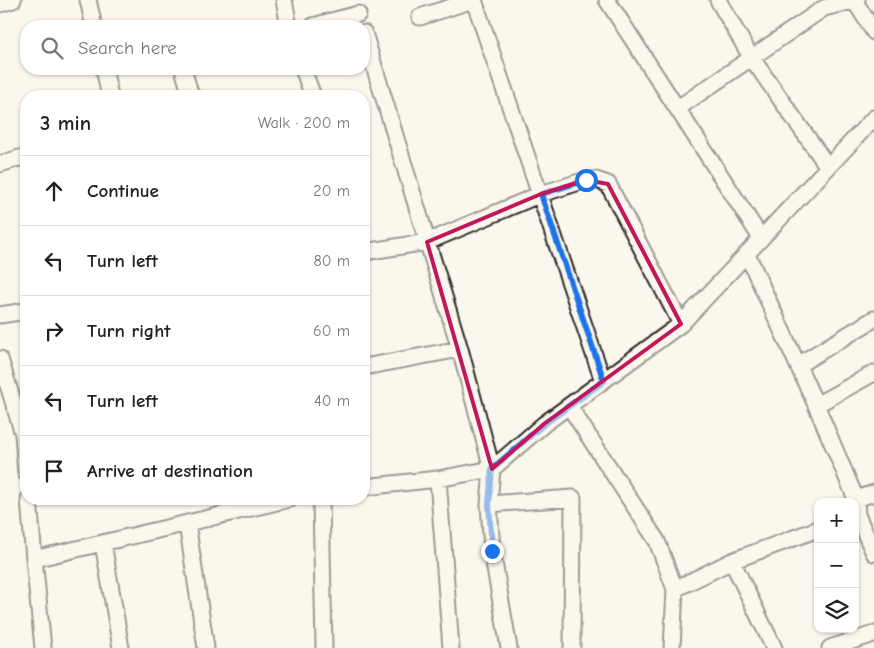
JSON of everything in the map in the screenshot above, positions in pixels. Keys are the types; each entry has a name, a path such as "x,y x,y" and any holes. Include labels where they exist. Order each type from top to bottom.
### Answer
{"street":[{"path":"0,4 13,0"},
{"path":"88,0 93,20"},
{"path":"284,0 288,20"},
{"path":"420,17 473,0 604,381"},
{"path":"607,0 761,238"},
{"path":"718,0 751,57 828,166"},
{"path":"678,108 824,8 855,0 874,32"},
{"path":"334,20 358,13"},
{"path":"370,53 460,349 492,469 489,504 492,551 510,648"},
{"path":"105,75 109,90"},
{"path":"185,75 189,90"},
{"path":"305,75 310,90"},
{"path":"370,486 438,479 492,469 544,424 681,324 874,118"},
{"path":"0,164 20,158"},
{"path":"370,249 427,242 541,194 586,180 596,180 608,184 681,324"},
{"path":"747,254 798,364 856,498"},
{"path":"0,316 20,312"},
{"path":"798,364 874,319"},
{"path":"370,366 460,349"},
{"path":"0,359 20,421"},
{"path":"816,405 874,373"},
{"path":"569,406 657,541 675,589 672,648"},
{"path":"438,479 451,648"},
{"path":"859,498 874,493"},
{"path":"489,504 573,498 572,648"},
{"path":"30,505 43,648"},
{"path":"34,559 264,505"},
{"path":"321,505 324,648"},
{"path":"859,521 874,553"},
{"path":"187,523 206,648"},
{"path":"675,589 732,561 814,530"},
{"path":"102,542 121,648"},
{"path":"732,561 774,648"},
{"path":"830,648 874,634"}],"highlighted area":[{"path":"586,180 608,184 681,324 544,424 492,469 427,242 541,194"}],"route":[{"path":"492,551 489,504 492,469 544,424 604,381 541,194 586,180"}]}
